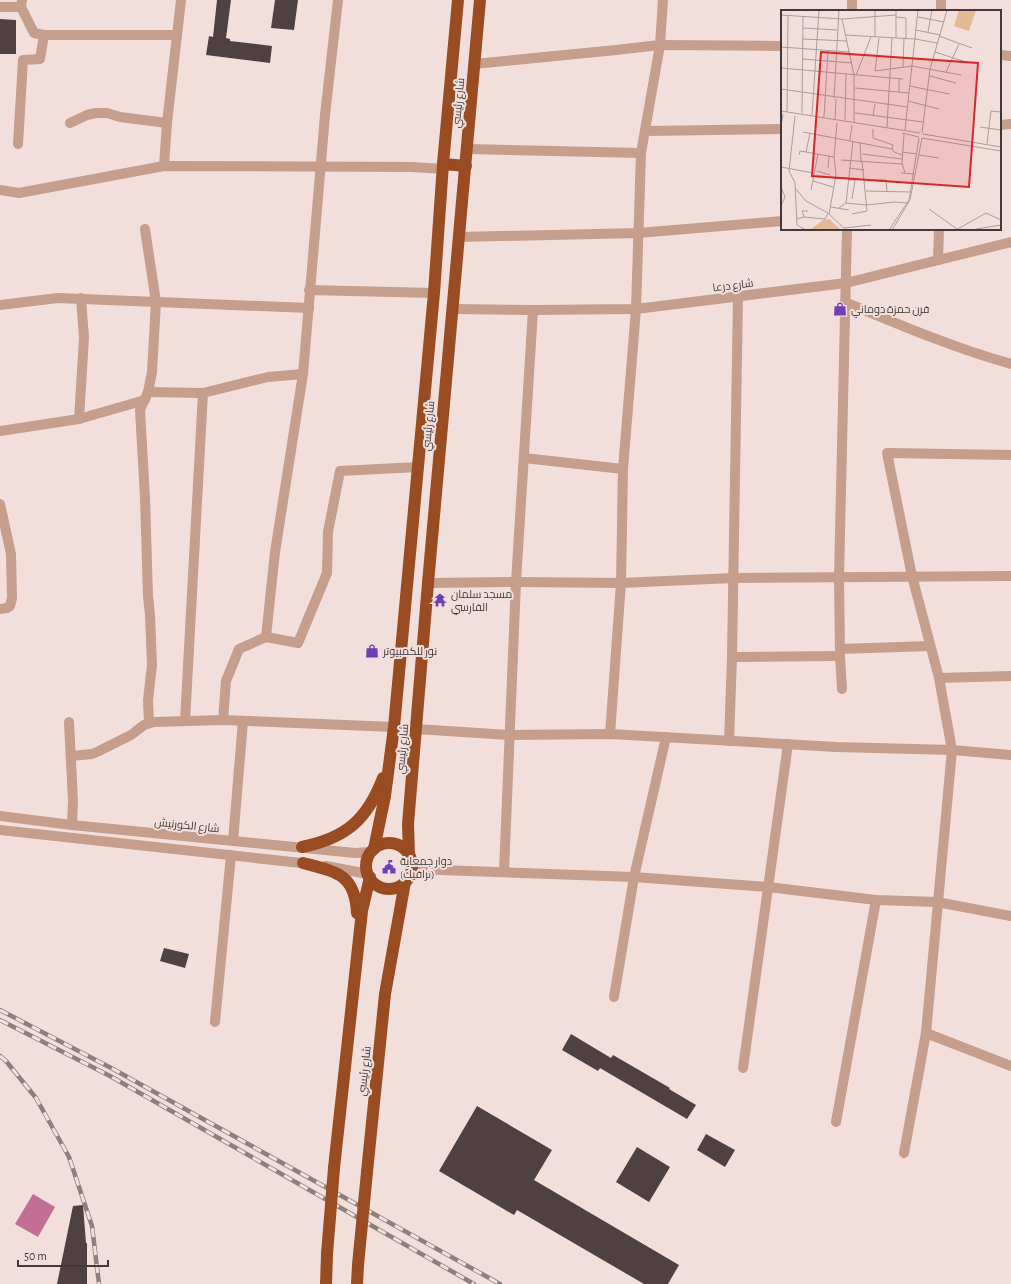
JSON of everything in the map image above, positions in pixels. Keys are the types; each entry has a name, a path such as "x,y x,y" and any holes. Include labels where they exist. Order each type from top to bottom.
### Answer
{"highway":[{"name":"شارع رئيسي","path":"373,851 385,796 394,727 434,293 443,166 458,0"},
{"name":"شارع رئيسي","path":"409,855 408,824 428,583 480,0"},
{"path":"443,166 466,166"},
{"path":"302,847 320,843 338,835 350,828 358,820 375,798 391,754"},
{"path":"384,844 395,844 404,849 409,855 412,862 410,876 405,882 396,888 384,888 378,885 369,875 367,863 373,851 384,844"},
{"path":"304,863 338,873 352,888 357,907 358,949"},
{"name":"شارع رئيسي","path":"326,1284 334,1168 363,906 369,875"},
{"name":"شارع رئيسي","path":"357,1284 385,994 405,882"}],"street":[{"path":"164,166 167,122 181,0"},
{"path":"266,637 275,552 303,374 325,114 338,0"},
{"path":"610,734 621,584 623,469 636,309 640,153 660,45 663,0"},
{"path":"0,7 22,4 34,33 44,35 177,35"},
{"path":"18,144 23,60 40,59 44,35"},
{"path":"474,64 660,45 781,46"},
{"path":"1001,55 1011,56"},
{"path":"70,123 87,115 96,113 107,113 120,117 167,122"},
{"path":"1001,125 1011,124"},
{"path":"645,131 781,129"},
{"path":"467,149 640,153"},
{"path":"0,190 19,193 164,166 443,166"},
{"path":"459,237 638,233 781,221"},
{"path":"145,229 156,302 152,372 147,396 140,410 152,665 148,700 149,723"},
{"path":"842,688 839,577 847,230"},
{"path":"938,260 939,230"},
{"name":"شارع درعا","path":"452,309 636,309 846,283 1011,242"},
{"path":"309,290 434,293"},
{"path":"729,741 732,657 738,296"},
{"path":"0,305 58,298 81,298 309,308"},
{"path":"79,419 84,338 81,298"},
{"path":"845,302 930,337 988,358 1011,364"},
{"path":"504,872 516,582 533,310"},
{"path":"0,431 79,419 147,396 203,393 268,377 303,374"},
{"path":"185,721 203,393"},
{"path":"904,1153 926,1033 952,750 939,678 912,576 887,453 1011,455"},
{"path":"524,458 623,469"},
{"path":"223,720 226,681 239,649 266,637 298,643 327,573 328,532 340,471 418,467"},
{"path":"0,504 11,554 12,598 10,606 0,610"},
{"path":"428,583 516,582 621,584 733,578 1011,576"},
{"path":"732,657 930,646"},
{"path":"939,678 1011,676"},
{"path":"71,756 92,754 149,723 223,720 394,727"},
{"path":"233,841 243,721"},
{"path":"69,722 73,809 72,825"},
{"path":"416,729 509,735 610,734 1011,754"},
{"path":"614,997 634,876 666,737"},
{"path":"743,1068 788,744"},
{"name":"شارع الكورنيش","path":"0,816 72,825 355,853 373,851"},
{"path":"0,830 304,863 369,875"},
{"path":"215,1022 231,855"},
{"path":"412,869 634,876 768,887 876,900 937,902 1011,916"},
{"path":"836,1122 876,900"},
{"path":"926,1033 1011,1066"}],"shaded area":[{"path":"33,1194 55,1207 38,1237 15,1224"}],"building":[{"path":"217,0 231,0 226,38 230,39 230,41 272,46 270,63 206,55 209,36 213,37"},
{"path":"275,0 298,0 294,30 271,28"},
{"path":"0,19 16,20 16,54 0,54"},
{"path":"164,948 189,954 185,968 160,961"},
{"path":"571,1034 611,1058 613,1055 696,1105 687,1119 600,1068 598,1071 562,1050"},
{"path":"477,1106 552,1150 534,1180 679,1265 668,1284 644,1284 517,1210 514,1215 439,1171"},
{"path":"706,1134 735,1150 725,1167 697,1150"},
{"path":"637,1147 670,1167 649,1202 616,1182"},
{"path":"83,1205 87,1243 87,1284 57,1284 73,1206"}],"railway":[{"path":"0,1010 113,1069 500,1284"},
{"path":"0,1020 110,1076 474,1284"},
{"path":"0,1056 6,1061 36,1098 69,1157 92,1226 99,1284"}],"place":[{"name":"فرن حمزة دوماني","path":"840,309"},
{"name":"مسجد سلمان الفارسي","path":"440,600"},
{"name":"نور للكمبيوتر","path":"372,651"},
{"name":"دوار جمعاية (ترافيك)","path":"389,867"}]}
